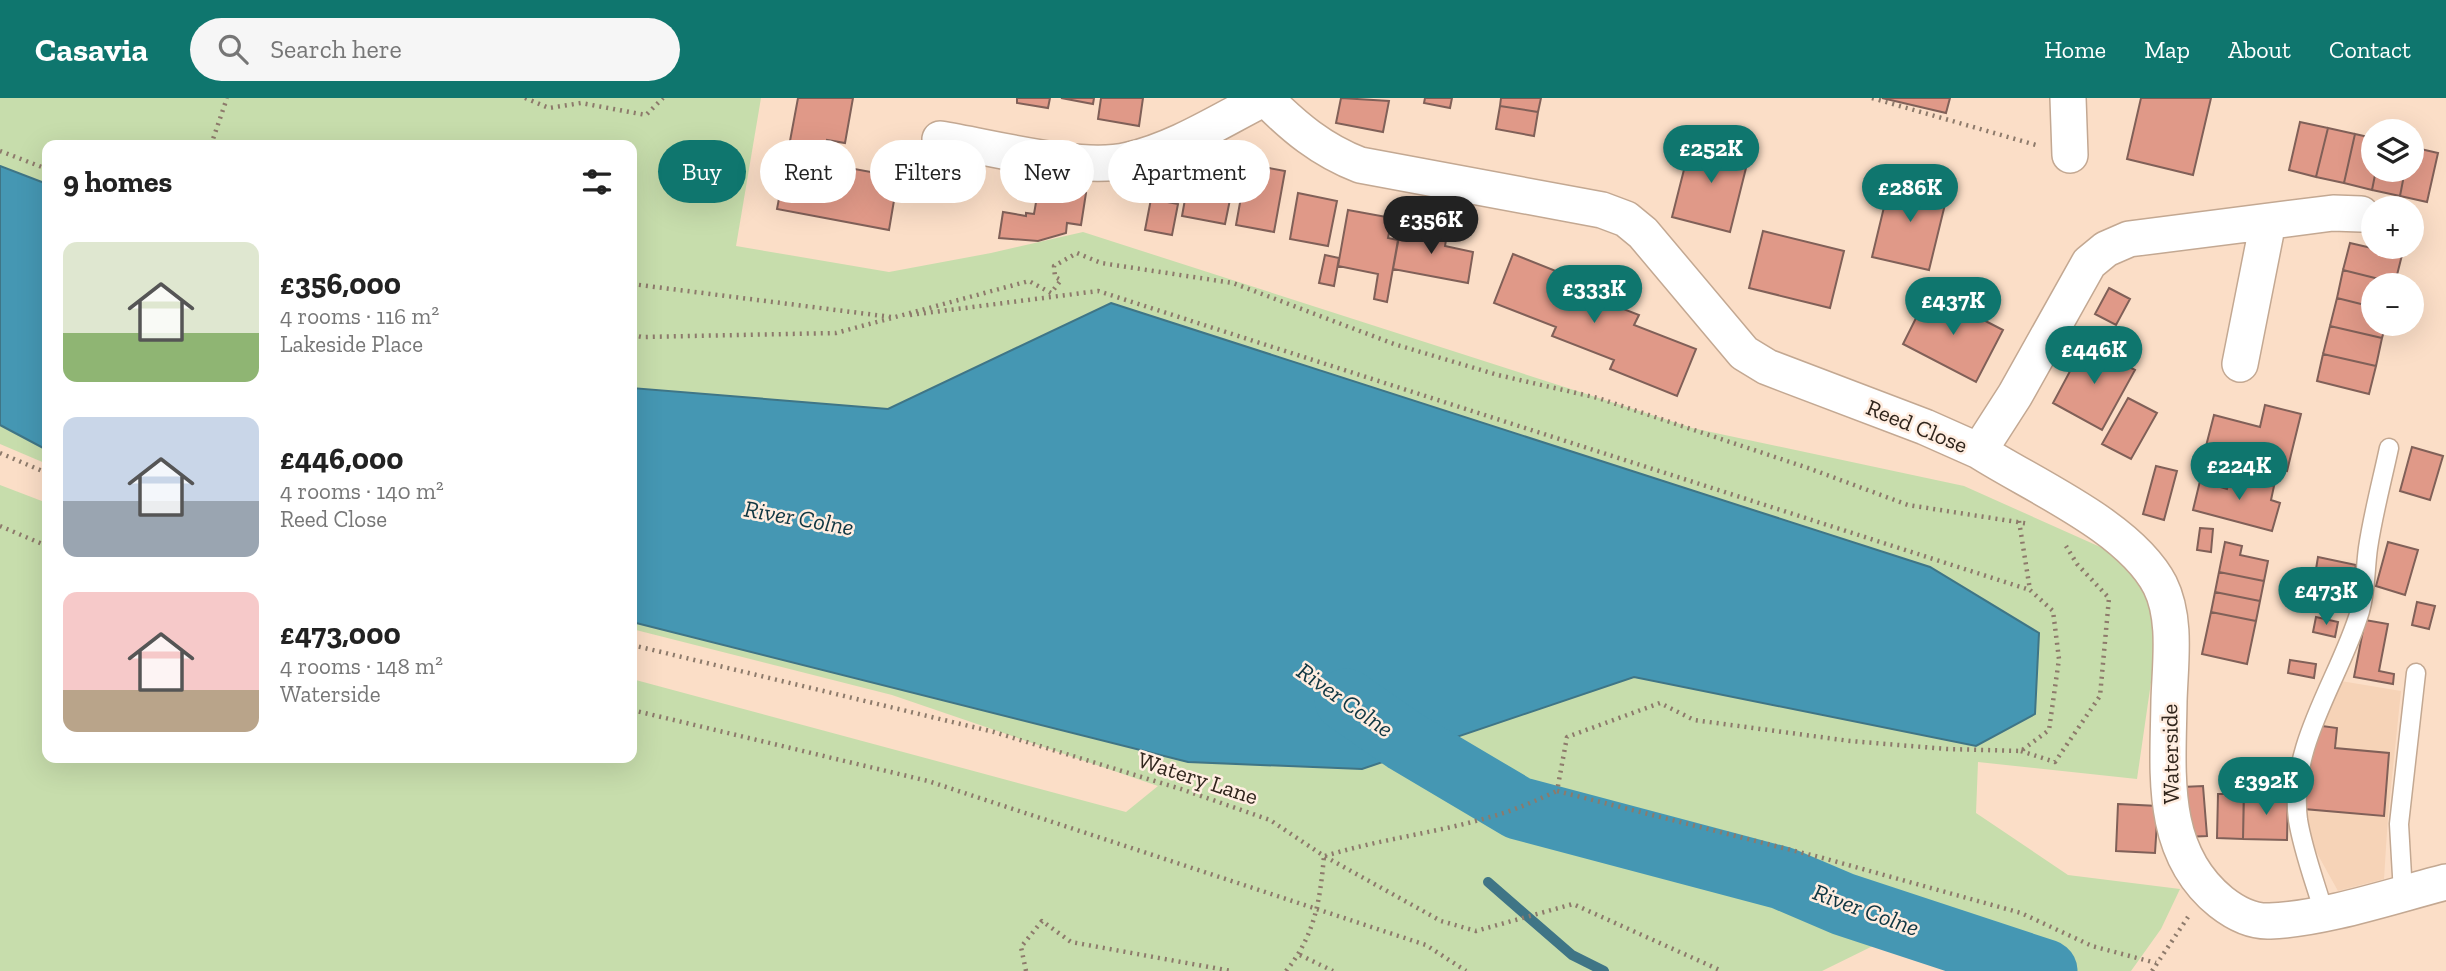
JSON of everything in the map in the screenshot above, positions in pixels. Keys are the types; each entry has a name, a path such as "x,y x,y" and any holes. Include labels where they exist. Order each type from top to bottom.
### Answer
{"street":[{"path":"940,139 1090,165 1127,161 1153,153 1265,98"},
{"name":"Reed Close","path":"1265,98 1314,142 1335,155 1360,165 1602,210 1626,219 1643,233 1744,353 1767,367 1925,427 1991,459 2015,395 2090,263 2105,249 2129,239 2333,213 2361,214"},
{"path":"2068,98 2070,155"},
{"path":"2240,364 2268,222"},
{"name":"Waterside","path":"1991,459 2121,537 2146,564 2161,587 2170,621 2172,824 2192,872 2207,891 2229,909 2250,919 2269,922 2324,912 2446,882"}],"lane":[{"path":"2324,912 2298,818 2299,786 2305,750 2330,683 2353,635 2365,591 2368,547 2389,448"},
{"path":"2403,893 2399,824 2416,673"}],"path":[{"path":"213,140 227,98"},
{"path":"525,98 549,108 581,103 646,115 663,98"},
{"path":"1872,98 2070,155"},
{"path":"0,151 42,167"},
{"path":"637,336 836,333 1029,281 1051,293 1061,280 1055,276 1054,266 1077,253 1101,263 1233,283 1394,344 1498,375 1598,398 1808,468 1908,505 2032,524"},
{"path":"637,285 894,317 1098,291 2031,590 2053,611 2059,659 2049,730 2021,751"},
{"path":"0,453 42,471"},
{"path":"1991,459 2019,522 2031,590"},
{"path":"0,526 42,544"},
{"path":"1557,791 1567,737 1660,704 1694,720 1850,741 1947,749 2021,751 2055,762 2100,696 2109,598 2077,564 2062,542"},
{"name":"Watery Lane","path":"637,646 994,732 1181,789 1270,820 1324,856 1441,921 1476,932 1573,904 1722,971"},
{"path":"637,711 928,781 1426,945 1466,971"},
{"path":"1286,971 1300,955 1319,909 1324,856 1370,842 1420,835 1491,817 1557,791 1811,855 2021,913 2092,946 2155,963"},
{"path":"2152,971 2207,891"},
{"path":"1026,971 1021,947 1042,921 1071,942 1231,971"},
{"path":"1300,955 1333,971"}],"shaded area":[{"path":"2341,681 2401,691 2384,879 2338,891 2313,846 2305,812 2311,753"}],"green space":[{"path":"0,98 761,98 746,187 746,140 658,140 658,203 743,203 736,246 889,272 1083,232 1692,428 1964,486 2125,558 2160,620 2137,779 1978,762 1976,813 2068,875 2180,889 2161,929 2131,971 1986,971 1883,941 1822,971 0,971 0,485 42,501 42,763 637,763 637,680 1126,812 1158,786 892,695 637,630 637,623 1188,762 1362,769 1634,677 1976,746 1111,303 888,409 637,388 637,140 42,140 42,182 0,166"},
{"path":"0,425 42,447 42,462 0,444"}],"water":[{"path":"0,166 42,182 42,447 0,425"},
{"path":"1111,303 1930,567 2039,633 2035,714 1976,746 1634,677 1362,769 1188,762 637,623 637,388 888,409"}],"building":[{"path":"798,98 853,98 846,140 790,140"},
{"path":"1017,98 1050,98 1048,108 1017,103"},
{"path":"1061,98 1094,98 1093,104"},
{"path":"1101,98 1143,98 1139,126 1098,119"},
{"path":"1341,98 1389,101 1383,132 1336,123"},
{"path":"1425,98 1452,98 1450,108 1424,103"},
{"path":"1501,98 1541,98 1538,112 1500,106"},
{"path":"1882,98 1950,98 1946,113"},
{"path":"2141,98 2211,98 2193,175 2127,159"},
{"path":"1500,106 1538,112 1534,136 1496,129"},
{"path":"2300,122 2328,128 2316,177 2289,170"},
{"path":"2328,128 2355,134 2344,183 2316,177"},
{"path":"2355,134 2361,135 2361,182 2374,182 2372,190 2344,183"},
{"path":"1692,138 1750,152 1730,232 1672,217"},
{"path":"2424,150 2438,153 2427,202 2424,201 2424,196 2400,196 2403,182 2424,182"},
{"path":"1270,168 1285,171 1274,232 1236,225 1240,203 1270,203"},
{"path":"856,169 870,172 870,203 894,203 889,230 777,209 778,203 856,203"},
{"path":"1891,178 1948,192 1929,270 1872,257"},
{"path":"2374,182 2403,182 2400,196 2372,190"},
{"path":"1298,193 1337,201 1328,246 1290,239"},
{"path":"1036,203 1084,203 1081,225 1067,223 1066,233 1038,241 999,238 1003,212 1026,216 1026,213 1034,214"},
{"path":"1150,203 1178,204 1172,235 1145,230"},
{"path":"1184,203 1229,203 1225,224 1182,216"},
{"path":"1348,210 1392,218 1388,238 1398,240 1387,302 1374,299 1378,274 1338,266"},
{"path":"1401,226 1447,234 1445,246 1473,252 1468,283 1393,269"},
{"path":"1763,231 1844,251 1830,308 1749,288"},
{"path":"2350,243 2361,246 2361,259 2401,259 2398,273 2361,274 2343,270"},
{"path":"1513,254 1581,281 1577,291 1639,315 1634,325 1696,349 1677,396 1610,369 1614,360 1552,336 1556,327 1494,303"},
{"path":"1325,255 1339,258 1334,286 1319,283"},
{"path":"2343,270 2361,274 2361,304 2337,298"},
{"path":"2109,288 2130,299 2116,325 2095,314"},
{"path":"1929,292 2003,330 1976,382 1903,344"},
{"path":"2337,298 2361,304 2361,333 2330,326"},
{"path":"2330,326 2361,333 2361,336 2382,338 2376,366 2323,354"},
{"path":"2085,343 2135,370 2102,430 2053,403"},
{"path":"2323,354 2376,366 2369,394 2317,381"},
{"path":"2128,398 2157,413 2131,459 2102,444"},
{"path":"2265,405 2301,414 2287,471 2279,469 2274,486 2231,474 2236,457 2205,450 2214,415 2260,427"},
{"path":"2412,447 2443,456 2430,500 2400,491"},
{"path":"2156,466 2177,471 2164,520 2143,514"},
{"path":"2231,474 2274,486 2271,500 2280,503 2272,531 2193,510 2200,481 2227,489"},
{"path":"2200,528 2213,529 2211,552 2197,550"},
{"path":"2225,542 2242,546 2240,555 2268,561 2264,581 2219,572"},
{"path":"2388,542 2418,550 2405,595 2376,586"},
{"path":"2318,557 2356,565 2351,589 2314,581"},
{"path":"2219,572 2264,581 2260,601 2215,592"},
{"path":"2215,592 2260,601 2256,621 2211,612"},
{"path":"2417,602 2435,606 2429,629 2412,625"},
{"path":"2211,612 2256,621 2247,664 2202,654"},
{"path":"2316,617 2338,622 2335,637 2313,632"},
{"path":"2365,620 2388,624 2379,671 2394,674 2393,684 2354,677"},
{"path":"2290,660 2316,664 2314,678 2288,673"},
{"path":"2322,726 2337,728 2335,748 2389,753 2384,816 2304,809 2312,752"},
{"path":"2225,780 2244,780 2243,839 2217,838 2218,794 2225,794"},
{"path":"2203,786 2207,836 2186,837 2182,787"},
{"path":"2244,794 2288,795 2287,840 2243,839"},
{"path":"2118,804 2158,806 2155,853 2116,851"}],"waterway":[{"name":"River Colne","path":"1346,700 1405,741 1518,808 1782,878 1843,904 2046,971"},
{"path":"1488,882 1572,955 1604,971"}]}
